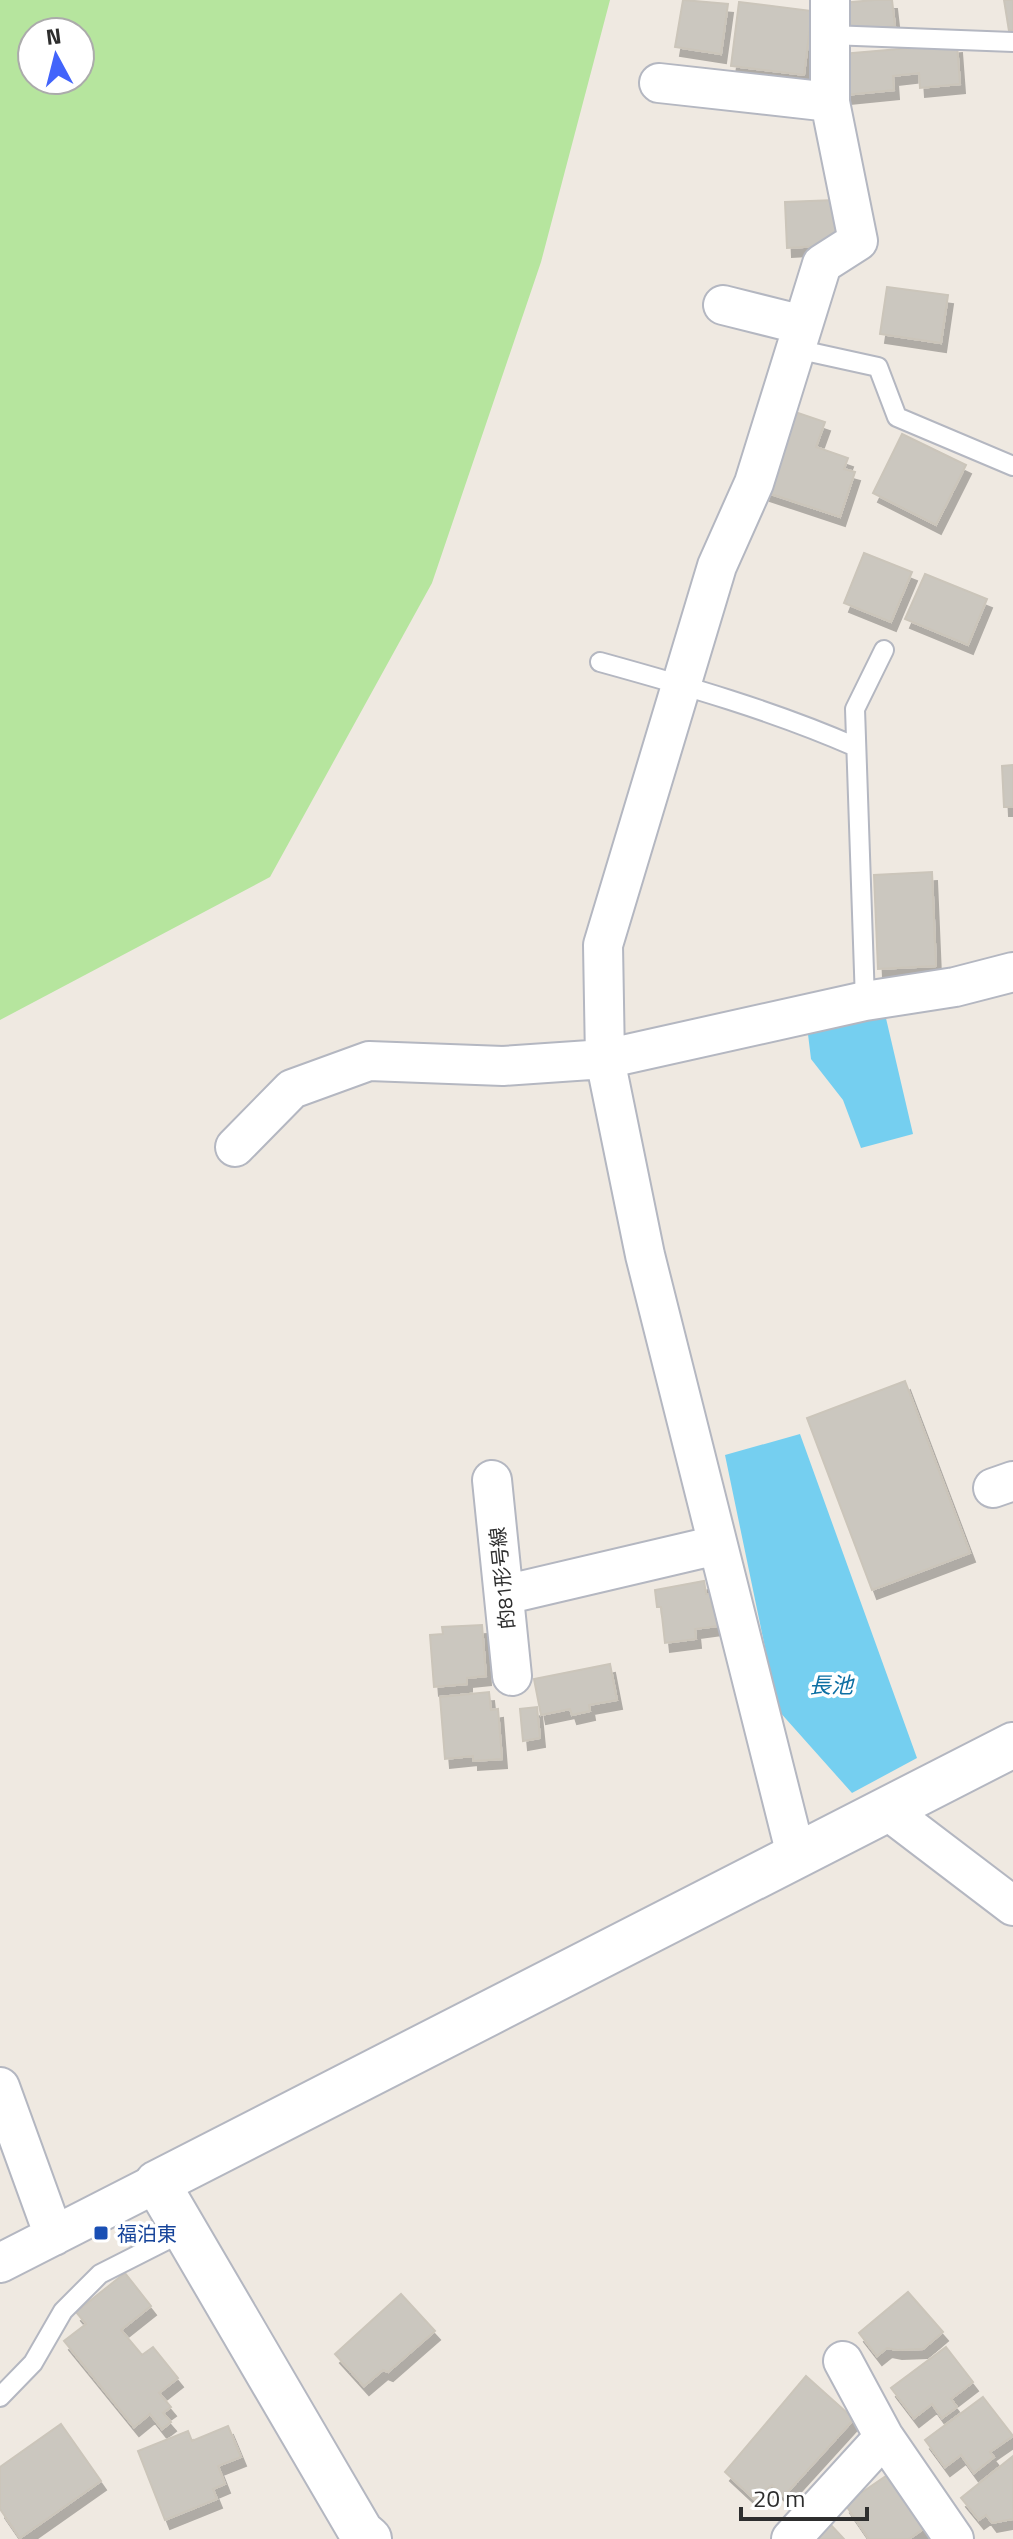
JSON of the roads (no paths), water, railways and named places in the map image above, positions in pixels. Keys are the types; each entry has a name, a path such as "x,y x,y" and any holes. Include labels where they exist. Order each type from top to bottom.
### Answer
{"street":[{"path":"796,1855 645,1255 605,1059 603,945 717,566 754,483 822,264 858,241 830,102 830,17"},
{"path":"659,83 830,102"},
{"path":"723,305 800,337"},
{"path":"235,1147 292,1089 369,1061 503,1066 605,1059 865,1001 955,987 1013,972"},
{"name":"的81形号線","path":"492,1480 512,1676"},
{"path":"504,1595 717,1545"},
{"path":"0,2263 1013,1745"},
{"path":"887,1810 1013,1906"},
{"path":"0,2087 54,2236"},
{"path":"157,2183 361,2532 369,2539"},
{"path":"843,2361 884,2437 954,2539"},
{"path":"791,2539 884,2437"}],"lane":[{"path":"830,17 1013,42"},
{"path":"800,337 878,367 897,417 1013,466"},
{"path":"865,1001 855,709 884,650"},
{"path":"600,662 681,684 820,731 856,747"},
{"path":"0,2397 33,2363 63,2311 100,2274 185,2231"}],"water":[{"path":"885,1014 913,1134 861,1148 843,1100 811,1059 807,1026"},
{"name":"長池","path":"800,1434 917,1758 852,1793 778,1710 725,1455"}],"place":[{"name":"福泊東","path":"101,2233"}]}
